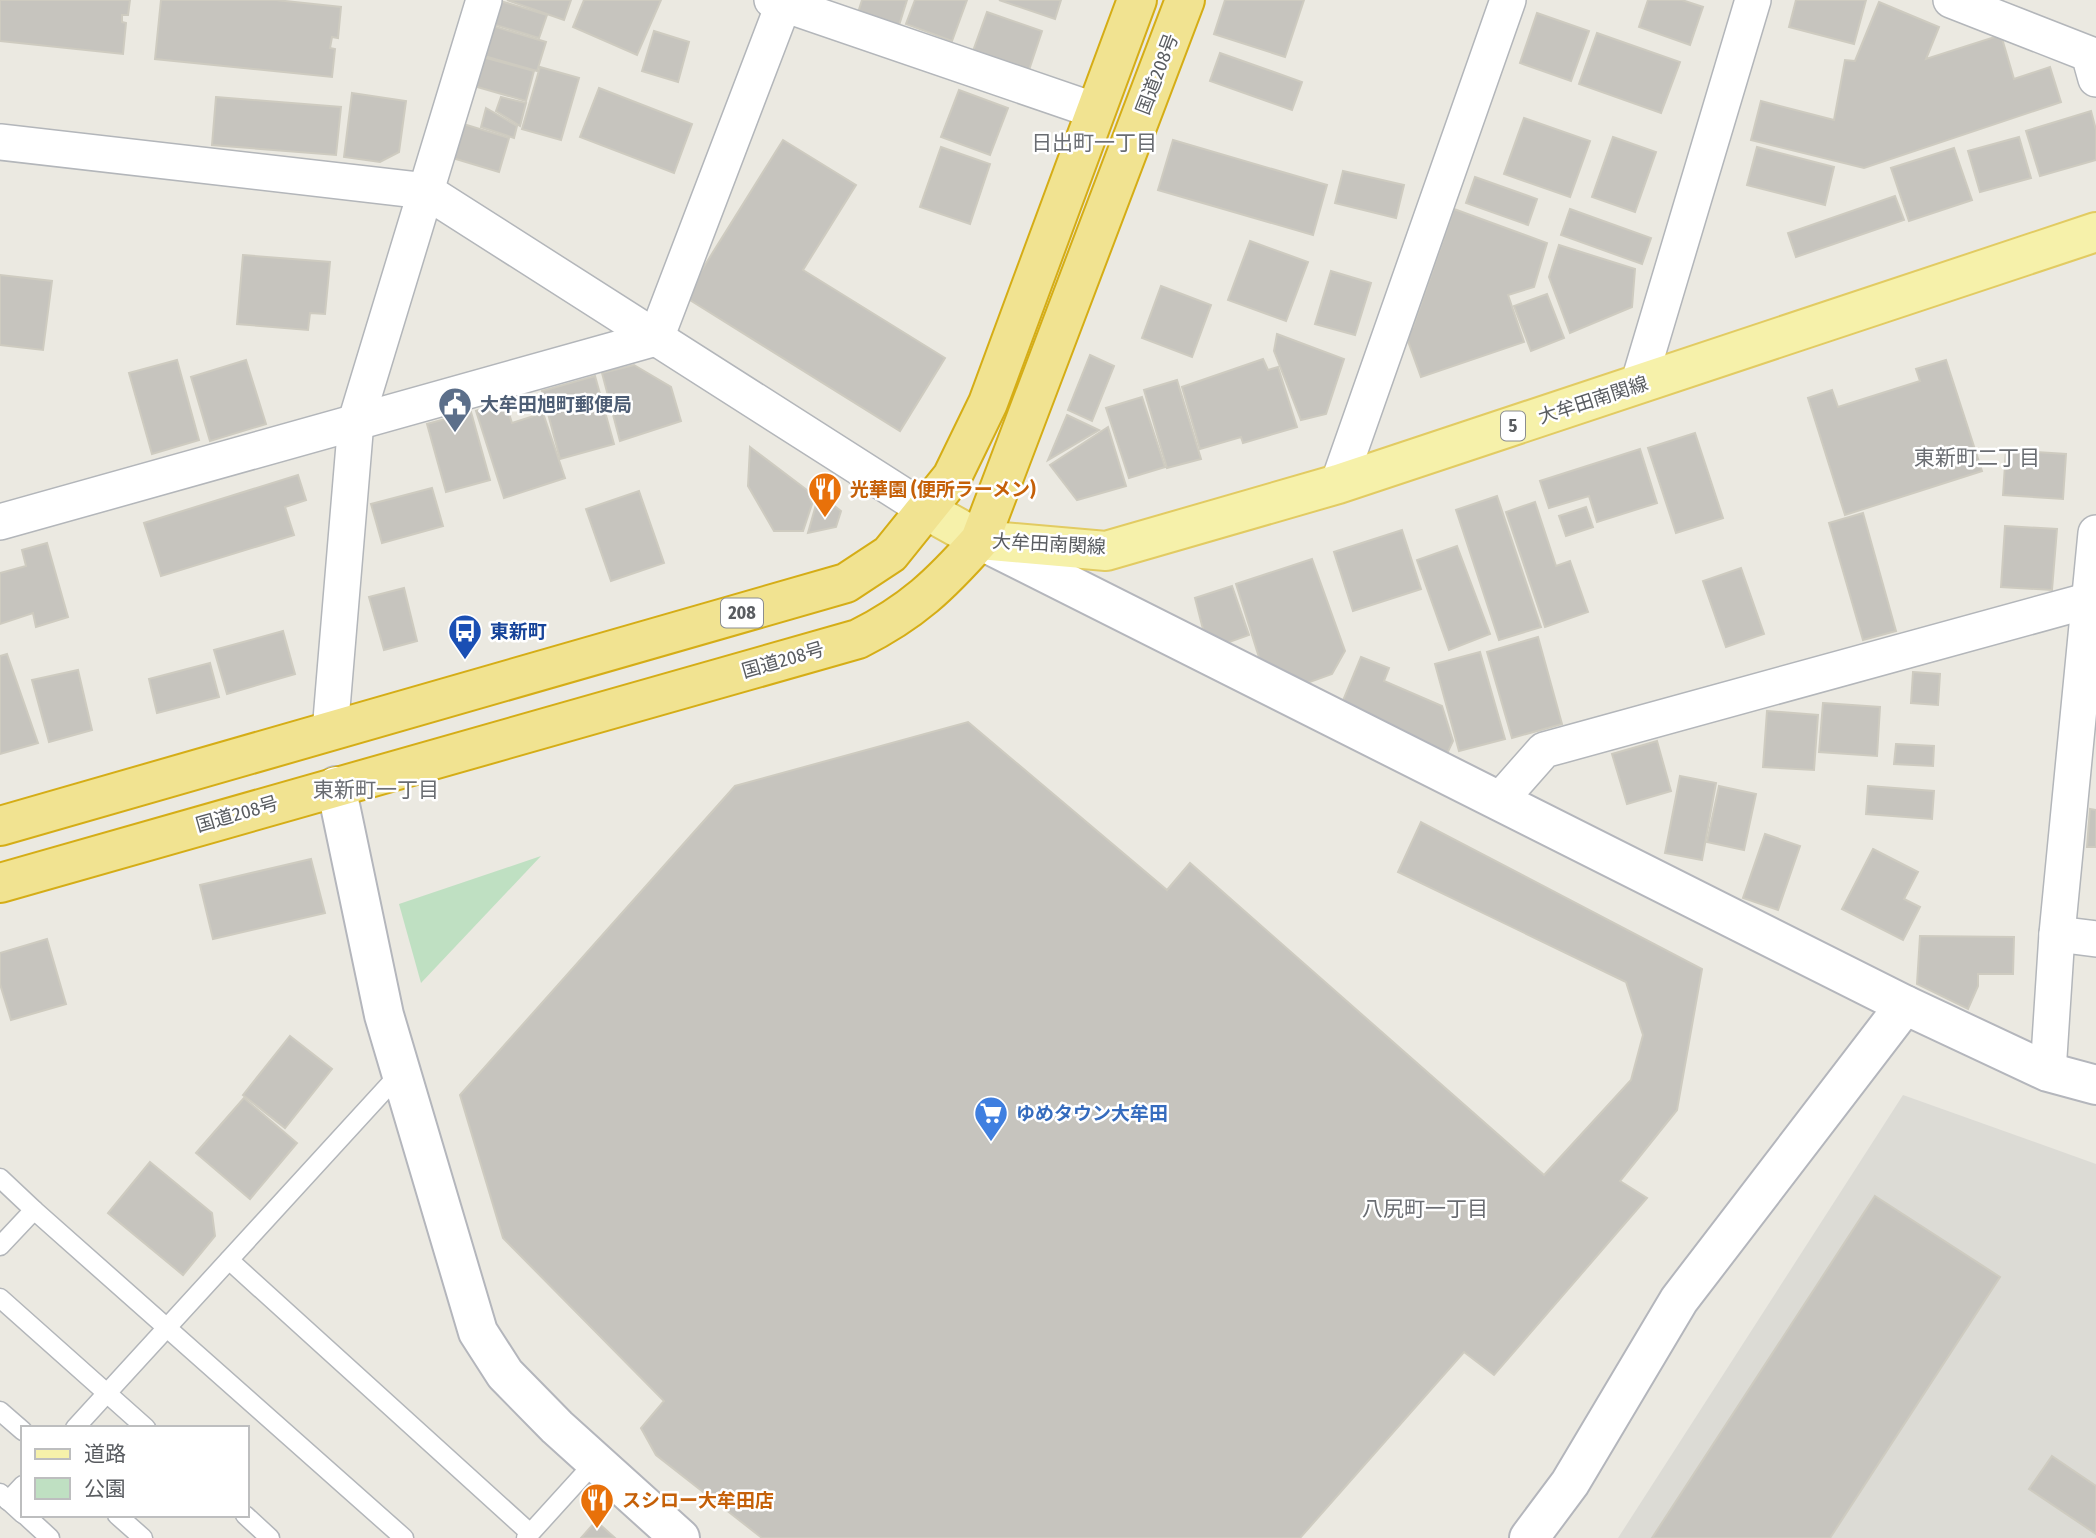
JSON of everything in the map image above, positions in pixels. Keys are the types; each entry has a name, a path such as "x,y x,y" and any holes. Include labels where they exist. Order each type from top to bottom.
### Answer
{"highway":[{"name":"208","path":"0,826 846,583 890,554 952,477 988,402 1137,0"},
{"name":"国道208号","path":"0,883 858,639 903,615 940,586 980,540 1185,0"}],"main road":[{"name":"大牟田南関線","path":"926,510 980,540 1106,551 1338,484 2096,232"}],"street":[{"path":"330,732 356,421 484,0"},
{"path":"1338,484 1508,0"},
{"path":"1638,385 1753,0"},
{"path":"1951,0 2089,54 2096,79"},
{"path":"656,338 780,1 1096,111"},
{"path":"0,142 426,191 926,510"},
{"path":"0,522 656,338"},
{"path":"2049,1072 2057,934 2096,533"},
{"path":"980,540 1905,1005 2049,1072 2096,1085"},
{"path":"1499,801 1544,750 2090,600"},
{"path":"336,786 384,1015 478,1332 505,1374 595,1462 680,1538"},
{"path":"2057,934 2096,939"},
{"path":"1529,1538 1570,1483 1679,1300 1905,1005"}],"lane":[{"path":"77,1426 401,1072"},
{"path":"0,1178 404,1538"},
{"path":"0,1246 34,1210"},
{"path":"229,1260 528,1536 595,1462"},
{"path":"0,1298 144,1426"},
{"path":"0,1411 21,1430"},
{"path":"21,1486 4,1497 21,1511"},
{"path":"27,1517 50,1538"},
{"path":"119,1517 143,1538"},
{"path":"247,1517 270,1538"}],"shaded area":[{"path":"1903,1095 2096,1164 2096,1538 1618,1538"}],"green space":[{"path":"541,856 421,983 399,904"}],"building":[{"path":"0,0 130,0 128,15 122,15 122,22 126,23 123,54 0,41"},
{"path":"161,0 276,0 341,7 338,38 332,37 330,48 335,49 332,77 155,59"},
{"path":"497,0 547,15 539,38 486,22"},
{"path":"507,0 571,0 564,20"},
{"path":"584,0 661,0 637,55 573,27"},
{"path":"862,0 907,0 896,35 855,22"},
{"path":"915,0 967,0 952,41 906,24"},
{"path":"999,0 1061,0 1055,19"},
{"path":"1225,0 1304,0 1285,57 1214,34"},
{"path":"1648,0 1682,0 1703,7 1690,45 1639,27"},
{"path":"1796,0 1866,0 1854,44 1789,27"},
{"path":"1879,2 1939,27 1926,59 2001,35 2014,79 2050,67 2061,102 1864,168 1751,140 1761,101 1834,120 1845,60 1855,61"},
{"path":"987,12 1042,31 1028,73 972,54"},
{"path":"1537,13 1589,31 1571,81 1520,63"},
{"path":"486,24 546,42 537,71 477,54"},
{"path":"654,31 689,42 678,82 642,71"},
{"path":"1597,33 1680,62 1661,113 1579,84"},
{"path":"1220,53 1302,82 1292,110 1210,81"},
{"path":"475,55 534,71 526,101 467,84"},
{"path":"540,67 579,78 561,140 522,129"},
{"path":"599,88 692,124 674,173 580,137"},
{"path":"959,90 1008,108 990,155 941,137"},
{"path":"352,93 406,101 399,152 380,162 344,157"},
{"path":"216,97 341,107 336,155 212,145"},
{"path":"501,97 526,103 520,126 496,111"},
{"path":"486,108 517,126 514,138 481,127"},
{"path":"2091,111 2096,130 2096,160 2040,176 2026,131"},
{"path":"1524,118 1590,141 1570,197 1504,174"},
{"path":"457,122 509,138 499,172 446,156"},
{"path":"1613,137 1656,152 1635,212 1592,197"},
{"path":"2019,137 2031,178 1980,192 1968,151"},
{"path":"783,140 856,185 803,270 945,358 900,431 685,297"},
{"path":"1173,140 1327,185 1313,235 1158,190"},
{"path":"941,147 990,164 970,224 920,207"},
{"path":"1757,147 1834,167 1825,205 1747,185"},
{"path":"1954,148 1972,200 1909,221 1891,168"},
{"path":"1343,171 1404,185 1396,218 1335,203"},
{"path":"1475,177 1537,199 1528,225 1466,203"},
{"path":"1895,196 1904,220 1796,257 1788,233"},
{"path":"1454,209 1547,243 1534,287 1508,295 1524,342 1421,377 1404,330 1413,327"},
{"path":"1570,209 1651,238 1642,264 1561,235"},
{"path":"1250,241 1308,262 1286,321 1228,300"},
{"path":"1559,245 1635,269 1632,307 1570,333 1549,277"},
{"path":"243,255 330,262 325,314 310,313 308,330 237,324"},
{"path":"1331,271 1371,283 1355,335 1315,324"},
{"path":"0,275 52,281 43,350 0,345"},
{"path":"1161,286 1211,305 1192,357 1142,338"},
{"path":"1547,294 1564,338 1531,351 1514,306"},
{"path":"1277,334 1344,359 1326,414 1301,420 1274,351"},
{"path":"1090,355 1114,366 1092,421 1068,410"},
{"path":"1263,359 1268,370 1278,367 1297,427 1243,443 1241,437 1200,449 1182,387"},
{"path":"177,360 199,440 152,454 129,373"},
{"path":"246,360 266,424 210,441 191,377"},
{"path":"1946,360 1982,471 1845,515 1808,398 1832,390 1838,407 1920,381 1916,369"},
{"path":"634,365 671,387 681,421 620,441 602,373"},
{"path":"595,376 614,444 560,459 542,391"},
{"path":"1177,380 1201,459 1167,468 1144,390"},
{"path":"1142,397 1165,467 1129,478 1106,408"},
{"path":"505,401 512,423 543,413 565,478 504,498 476,411"},
{"path":"471,412 490,480 446,492 427,424"},
{"path":"1067,415 1099,430 1048,460"},
{"path":"1108,427 1126,486 1077,500 1050,465"},
{"path":"1695,433 1723,518 1676,533 1648,448"},
{"path":"750,447 807,490 812,504 803,531 774,531 748,486"},
{"path":"1640,449 1657,503 1597,522 1589,496 1549,508 1540,481"},
{"path":"2006,450 2066,454 2063,499 2003,495"},
{"path":"298,475 306,500 285,507 294,535 161,576 144,523"},
{"path":"432,488 443,526 382,543 371,504"},
{"path":"639,491 664,563 611,581 586,509"},
{"name":"光華園 (便所ラーメン)","path":"819,494 841,511 836,527 808,533"},
{"path":"1497,496 1541,627 1499,640 1456,510"},
{"path":"1535,502 1556,566 1570,561 1588,612 1545,627 1506,512"},
{"path":"1586,507 1593,527 1566,536 1559,516"},
{"path":"1863,513 1896,631 1863,640 1829,523"},
{"path":"2005,526 2057,529 2052,590 2001,587"},
{"path":"1402,530 1421,589 1353,611 1334,552"},
{"path":"47,543 68,617 36,627 33,613 0,624 0,573 26,566 22,550"},
{"path":"1457,546 1490,634 1449,650 1417,560"},
{"path":"1312,559 1345,651 1332,674 1296,687 1263,670 1236,584"},
{"path":"1741,568 1764,634 1726,647 1703,581"},
{"path":"1232,586 1249,635 1221,645 1205,637 1195,598"},
{"path":"404,588 417,641 384,650 369,597"},
{"path":"283,631 295,674 227,694 214,650"},
{"path":"1538,637 1562,724 1512,738 1487,652"},
{"path":"1480,652 1505,739 1459,751 1435,664"},
{"path":"7,654 38,743 0,754 0,656"},
{"path":"1361,657 1389,668 1384,681 1442,706 1453,741 1446,756 1342,703"},
{"path":"210,663 219,697 157,713 149,679"},
{"path":"78,670 92,730 49,742 32,680"},
{"path":"1913,672 1940,674 1938,705 1911,703"},
{"path":"1823,703 1880,707 1877,756 1819,752"},
{"path":"1767,711 1818,715 1814,770 1763,767"},
{"name":"ゆめタウン大牟田","path":"968,722 1167,890 1190,863 1544,1175 1631,1080 1643,1035 1626,982 1398,872 1421,822 1702,969 1677,1110 1620,1181 1647,1198 1494,1375 1464,1352 1300,1538 762,1538 656,1455 641,1428 664,1401 503,1238 460,1095 735,786"},
{"path":"1657,741 1671,791 1627,804 1612,754"},
{"path":"1896,744 1934,746 1933,766 1894,764"},
{"path":"1680,776 1716,783 1702,860 1665,853"},
{"path":"1719,786 1756,794 1744,850 1707,842"},
{"path":"1868,786 1934,791 1932,819 1866,814"},
{"path":"2090,809 2096,810 2096,847 2087,847"},
{"path":"1765,834 1800,846 1778,910 1743,898"},
{"path":"1873,849 1918,872 1904,899 1920,907 1903,940 1842,909"},
{"path":"311,859 325,913 213,939 200,885"},
{"path":"1920,936 2014,937 2013,974 1978,974 1978,986 1968,1009 1917,984"},
{"path":"47,939 66,1004 11,1020 0,984 0,953"},
{"path":"290,1036 332,1069 285,1128 243,1095"},
{"path":"244,1098 297,1143 250,1199 196,1153"},
{"path":"150,1162 212,1213 215,1236 183,1275 108,1213"},
{"path":"1875,1196 2000,1277 1830,1538 1652,1538"},
{"path":"2052,1456 2096,1486 2096,1534 2029,1489"},
{"name":"スシロー大牟田店","path":"596,1521 615,1538 581,1538"}],"place":[{"name":"大牟田旭町郵便局","path":"455,434"},
{"name":"光華園 (便所ラーメン)","path":"825,519"},
{"name":"東新町","path":"465,661"},
{"name":"ゆめタウン大牟田","path":"991,1143"},
{"name":"スシロー大牟田店","path":"597,1530"}],"district":[{"name":"日出町一丁目","path":"1094,143"},
{"name":"東新町二丁目","path":"1977,458"},
{"name":"東新町一丁目","path":"376,790"},
{"name":"八尻町一丁目","path":"1425,1209"}]}
